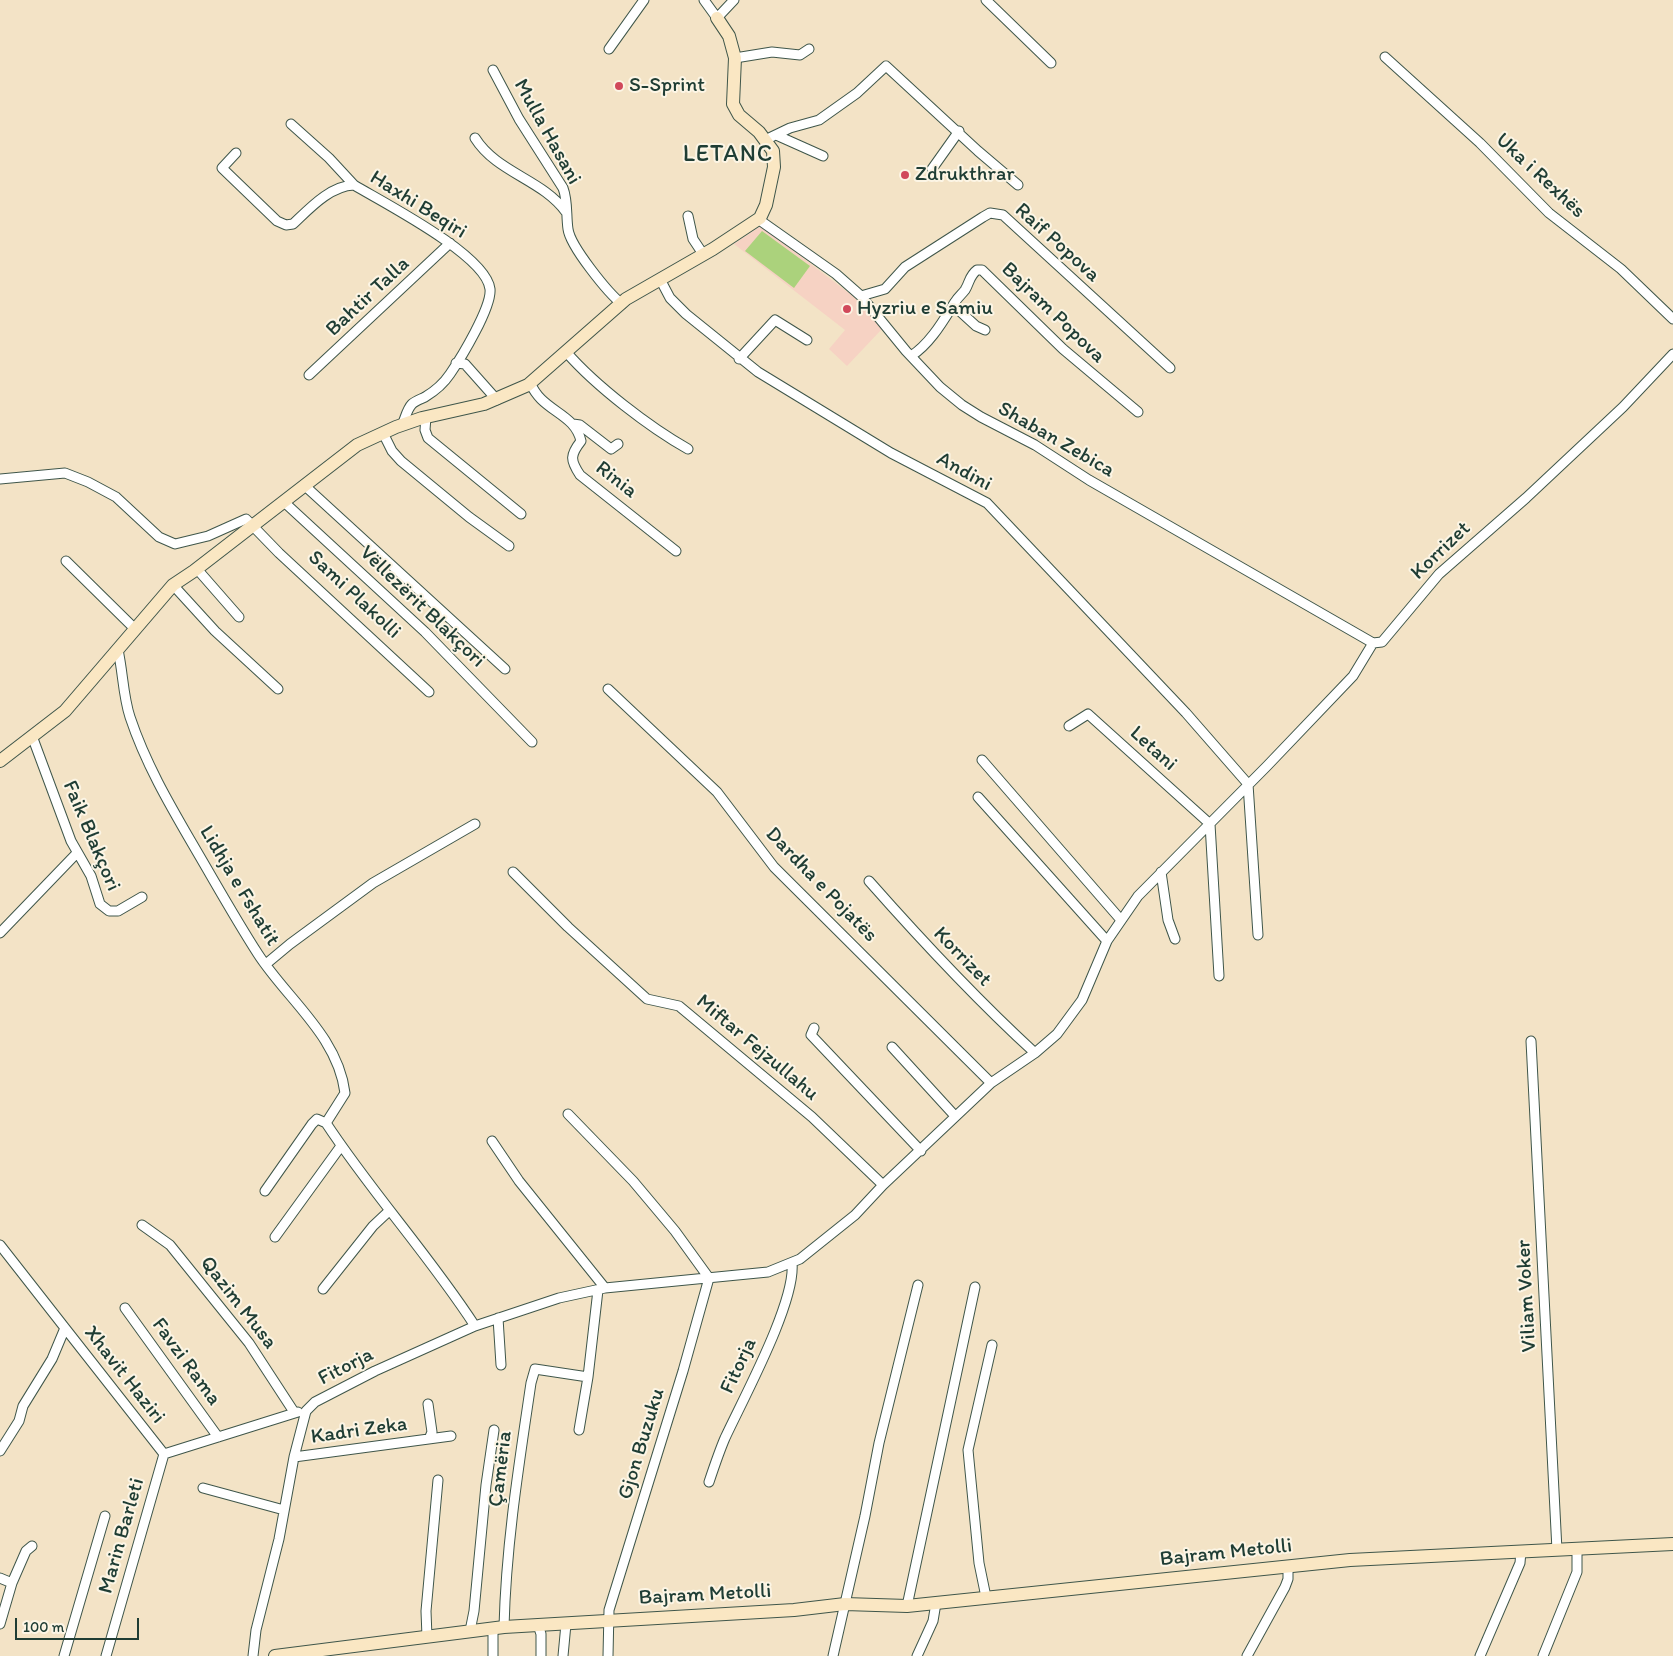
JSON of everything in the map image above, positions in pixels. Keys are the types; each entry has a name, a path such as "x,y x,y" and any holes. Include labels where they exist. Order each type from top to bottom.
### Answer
{"main road":[{"path":"0,761 64,711 173,585 197,569 357,445 402,425 426,417 497,400 530,383 622,304 758,219 766,205 774,168 773,152 770,138 759,132 739,115 733,104 735,58 728,36 717,18"},
{"name":"Bajram Metolli","path":"281,1656 498,1628 794,1610 845,1604 907,1606 1350,1560 1673,1544"}],"street":[{"path":"609,49 644,0"},
{"path":"706,3 717,18 734,0"},
{"path":"986,0 1051,63"},
{"path":"735,58 772,52 800,55 809,49"},
{"name":"Uka i Rexhës","path":"1385,56 1480,143 1549,213 1621,269 1673,319"},
{"path":"770,138 790,128 819,120 856,94 886,66 959,131 978,151 1018,185"},
{"name":"Mulla Hasani","path":"494,70 519,119 563,188 566,196 566,212 570,237 607,290 622,304"},
{"path":"291,124 329,158 354,185"},
{"path":"932,168 959,131"},
{"name":"Mulla Hasani","path":"474,138 488,156 550,195 566,212"},
{"path":"770,138 823,156"},
{"name":"Haxhi Beqiri","path":"236,153 222,168 277,221 286,225 293,224 333,190 343,186 354,185 450,243 476,264 490,287 487,305 476,329 442,384 412,404 402,425"},
{"name":"Raif Popova","path":"861,296 885,289 905,267 983,216 996,213 1003,215 1026,234 1114,319 1170,368"},
{"path":"688,216 693,240 703,254"},
{"name":"Shaban Zebica","path":"758,219 836,274 861,296 911,356 940,386 981,417 1035,445 1089,480 1373,643"},
{"name":"Bahtir Talla","path":"309,375 450,243"},
{"name":"Bajram Popova","path":"911,356 921,350 930,339 966,289 972,274 977,270 982,270 1062,350 1138,412"},
{"name":"Andini","path":"660,279 670,298 686,314 740,359 839,423 987,504 1186,713 1248,784"},
{"path":"953,305 976,326 985,330"},
{"path":"740,359 775,320 807,340"},
{"path":"567,353 582,370 641,417 688,449"},
{"name":"Korrizet","path":"991,1083 1035,1053 1057,1034 1082,1000 1107,941 1120,920 1161,872 1353,676 1373,643 1382,642 1439,574 1526,498 1624,407 1673,354"},
{"path":"456,363 464,364 497,400"},
{"name":"Rinia","path":"530,383 540,398 573,424 581,441 571,454 571,462 580,475 676,551"},
{"path":"426,417 425,430 428,438 521,514"},
{"name":"Rinia","path":"573,424 580,425 612,449 618,444"},
{"path":"383,433 392,451 402,461 469,517 509,546"},
{"path":"0,479 65,473 88,482 116,497 159,537 175,544 200,539 246,519 253,526"},
{"path":"304,486 504,669"},
{"name":"Vëllezërit Blakçori","path":"284,502 431,637 532,742"},
{"name":"Sami Plakolli","path":"253,526 279,553 429,692"},
{"path":"66,561 134,628"},
{"path":"197,569 239,617"},
{"path":"173,585 187,603 278,689"},
{"name":"Lidhja e Fshatit","path":"118,650 130,715 143,752 166,800 258,955 286,991 315,1023 338,1066 345,1093 326,1123"},
{"name":"Dardha e Pojatës","path":"608,689 717,792 774,867 991,1083"},
{"name":"Letani","path":"1069,726 1088,714 1210,824"},
{"name":"Faik Blakçori","path":"32,736 76,854 91,876 100,904 106,909 118,911 142,897"},
{"path":"982,760 1120,920"},
{"path":"1248,784 1258,935"},
{"path":"978,797 1107,941"},
{"path":"266,964 373,883 475,824"},
{"path":"1210,824 1219,976"},
{"path":"0,933 76,854"},
{"name":"Miftar Fejzullahu","path":"513,872 568,927 647,999 679,1006 812,1117 883,1185"},
{"path":"1161,872 1168,920 1175,939"},
{"name":"Korrizet","path":"869,881 951,971 1035,1053"},
{"path":"814,1028 811,1035 921,1150"},
{"name":"Viliam Voker","path":"1531,1041 1557,1550"},
{"path":"892,1048 955,1116"},
{"name":"Fitorja","path":"253,1656 256,1630 284,1510 294,1457 306,1411 315,1402 375,1371 475,1326 559,1298 602,1289 768,1272 792,1263 829,1238 855,1215 883,1185 991,1083"},
{"path":"568,1114 633,1181 675,1231 709,1278"},
{"path":"265,1191 312,1124 317,1119 326,1123 389,1211 448,1284 475,1326"},
{"path":"492,1141 519,1181 602,1289 579,1430"},
{"path":"275,1237 341,1146"},
{"path":"323,1289 373,1226 389,1211"},
{"name":"Qazim Musa","path":"142,1225 170,1245 249,1343 294,1412"},
{"path":"0,1245 66,1328"},
{"name":"Fitorja","path":"709,1482 724,1440 778,1320 793,1273 792,1263"},
{"name":"Gjon Buzuku","path":"608,1656 609,1610 683,1370 709,1278"},
{"path":"834,1656 879,1443 918,1285"},
{"path":"907,1606 975,1287"},
{"name":"Favzi Rama","path":"126,1308 218,1437"},
{"path":"498,1318 501,1365"},
{"name":"Xhavit Haziri","path":"0,1451 19,1421 23,1406 52,1358 66,1328 164,1454"},
{"path":"986,1597 979,1563 968,1450 992,1345"},
{"name":"Çamëria","path":"498,1628 533,1373 535,1369 588,1377"},
{"name":"Kadri Zeka","path":"428,1404 432,1432 429,1439"},
{"path":"164,1454 294,1412 306,1411"},
{"path":"470,1631 474,1612 486,1486 494,1430"},
{"name":"Kadri Zeka","path":"294,1457 451,1436"},
{"name":"Marin Barleti","path":"106,1656 164,1454"},
{"path":"427,1637 426,1611 438,1480"},
{"path":"203,1488 284,1510"},
{"path":"64,1656 105,1516"},
{"path":"0,1624 12,1583 26,1551 32,1546"},
{"path":"1543,1656 1577,1572 1577,1548"},
{"path":"1480,1656 1520,1563 1521,1551"},
{"path":"1247,1656 1285,1587 1288,1579 1288,1566"},
{"path":"0,1578 12,1583"},
{"path":"917,1656 933,1622 936,1603"},
{"path":"563,1656 566,1624"},
{"path":"538,1625 541,1634 541,1656"},
{"path":"493,1656 498,1628"}],"shaded area":[{"path":"761,226 854,297 882,329 847,366 829,349 845,330 734,244"}],"green space":[{"path":"762,231 810,266 794,288 745,251"}],"place":[{"name":"S-Sprint","path":"619,86"},
{"name":"Zdrukthrar","path":"905,175"},
{"name":"Hyzriu e Samiu","path":"847,309"}],"district":[{"name":"LETANC","path":"728,155"}]}
